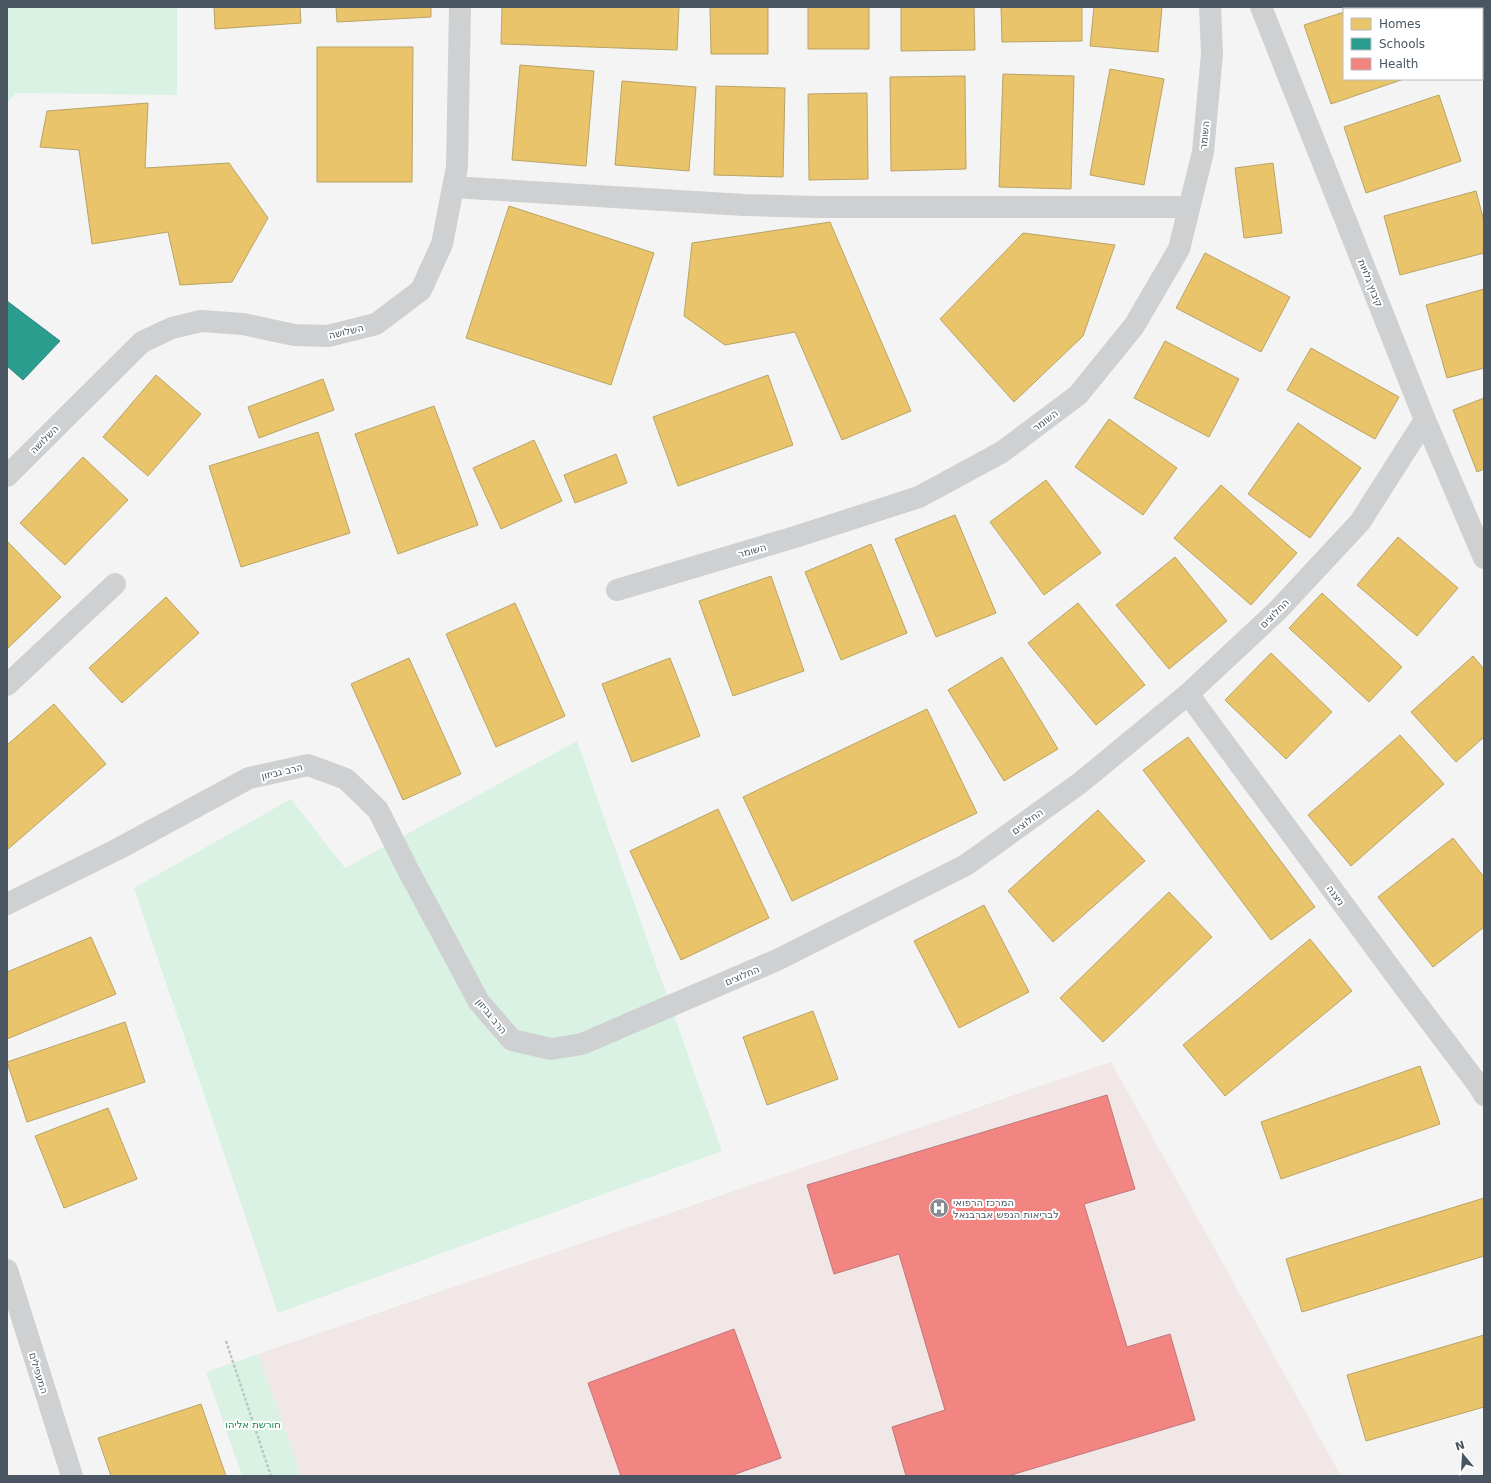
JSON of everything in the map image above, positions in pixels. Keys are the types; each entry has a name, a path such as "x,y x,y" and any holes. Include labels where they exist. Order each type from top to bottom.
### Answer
{"street":[{"name":"השלושה","path":"7,476 142,342 172,328 201,321 243,324 294,335 328,336 376,324 421,290 442,244 457,167 460,7"},
{"name":"השומר","path":"617,590 795,538 919,497 1002,452 1078,395 1134,326 1179,249 1188,207 1203,152 1212,54 1210,7"},
{"name":"קיבוץ גלויות","path":"1261,7 1425,420 1484,558"},
{"path":"453,187 766,206 1188,207"},
{"name":"החלוצים","path":"512,1040 551,1049 582,1044 777,960 966,865 1080,783 1188,694 1278,610 1360,522 1425,420"},
{"path":"7,685 115,584"},
{"name":"ניצנה","path":"1188,694 1479,1086 1484,1096"},
{"name":"הרב גביזון","path":"7,904 118,849 249,778 308,765 346,779 378,810 406,866 479,1002 512,1040"},
{"name":"המעפילים","path":"7,1270 72,1476"}],"path":[{"path":"226,1341 271,1476"}],"shaded area":[{"name":"המרכז הרפואי לבריאות הנפש אברבנאל","path":"1111,1062 1341,1476 301,1476 258,1354"}],"green space":[{"path":"7,7 177,7 177,95 16,93 7,104"},
{"path":"1484,7 1484,75 1483,8 1456,8"},
{"path":"577,741 722,1151 278,1313 134,888 291,799 345,868"},
{"name":"חורשת אליהו","path":"258,1354 301,1476 242,1476 206,1372"}],"building: Homes":[{"path":"214,7 300,7 301,23 215,29"},
{"path":"336,7 431,7 431,17 337,22"},
{"path":"502,7 679,7 677,50 501,44"},
{"path":"710,7 768,7 768,54 711,54"},
{"path":"808,7 869,7 869,49 808,49"},
{"path":"901,7 974,7 975,50 901,51"},
{"path":"1001,7 1082,7 1082,41 1002,42"},
{"path":"1094,7 1162,7 1158,52 1090,46"},
{"path":"1411,7 1412,8 1356,8"},
{"path":"1343,12 1343,80 1401,80 1331,104 1304,25"},
{"path":"317,47 413,47 412,182 317,182"},
{"path":"520,65 594,71 586,166 512,160"},
{"path":"1110,69 1164,79 1144,185 1090,175"},
{"path":"1003,74 1074,76 1071,189 999,187"},
{"path":"965,76 966,169 891,171 890,77"},
{"path":"622,81 696,87 689,171 615,165"},
{"path":"716,86 785,88 783,177 714,175"},
{"path":"867,93 868,179 809,180 808,94"},
{"path":"1439,95 1461,161 1366,193 1344,127"},
{"path":"148,103 145,168 229,163 268,218 232,282 180,285 168,232 92,244 79,150 40,147 47,111"},
{"path":"1273,163 1282,233 1244,238 1235,168"},
{"path":"1476,191 1484,221 1484,253 1400,275 1384,216"},
{"path":"509,206 654,253 611,385 466,338"},
{"path":"830,222 911,411 842,440 795,332 725,345 684,316 692,243"},
{"path":"1023,233 1115,245 1083,336 1014,402 940,319"},
{"path":"1205,253 1290,297 1261,352 1176,308"},
{"path":"1484,289 1484,368 1447,378 1426,305"},
{"path":"1165,341 1239,379 1209,437 1134,398"},
{"path":"1311,348 1399,397 1375,439 1287,390"},
{"path":"156,375 201,414 148,476 103,437"},
{"path":"768,375 793,445 678,486 653,417"},
{"path":"323,379 334,410 259,438 248,407"},
{"path":"1484,398 1484,469 1477,472 1453,410"},
{"path":"434,406 478,525 398,554 355,434"},
{"path":"1109,419 1177,468 1143,515 1075,467"},
{"path":"1298,423 1361,468 1310,538 1248,494"},
{"path":"318,432 350,533 241,567 209,466"},
{"path":"534,440 562,501 501,529 473,468"},
{"path":"616,454 627,483 575,503 564,475"},
{"path":"83,457 128,500 65,565 20,523"},
{"path":"1046,480 1101,553 1044,595 990,522"},
{"path":"1221,485 1297,553 1251,605 1174,538"},
{"path":"955,515 996,613 936,637 895,539"},
{"path":"1398,537 1458,588 1417,636 1357,585"},
{"path":"7,541 61,597 7,649"},
{"path":"871,544 907,633 841,660 805,572"},
{"path":"1175,557 1227,621 1169,669 1116,605"},
{"path":"771,576 804,671 733,696 699,601"},
{"path":"1322,593 1402,667 1369,702 1289,628"},
{"path":"166,597 199,633 122,703 89,668"},
{"path":"515,603 565,716 496,747 446,634"},
{"path":"1078,603 1145,685 1096,725 1028,643"},
{"path":"1271,653 1332,712 1286,759 1225,700"},
{"path":"1473,656 1484,669 1484,737 1456,762 1411,712"},
{"path":"1002,657 1058,749 1004,781 948,690"},
{"path":"409,658 461,774 403,800 351,684"},
{"path":"670,658 700,736 632,762 602,684"},
{"path":"54,704 106,764 7,850 7,745"},
{"path":"927,709 977,813 792,901 743,797"},
{"path":"1400,735 1444,784 1351,866 1308,815"},
{"path":"1188,737 1315,907 1271,940 1143,770"},
{"path":"718,809 769,918 681,960 630,851"},
{"path":"1098,810 1145,861 1053,942 1008,891"},
{"path":"1453,838 1484,877 1484,927 1433,967 1378,897"},
{"path":"1169,892 1212,937 1103,1042 1060,998"},
{"path":"984,905 1029,992 959,1028 914,941"},
{"path":"91,937 116,994 7,1039 7,972"},
{"path":"1310,939 1352,991 1225,1096 1183,1045"},
{"path":"813,1011 838,1079 767,1105 743,1037"},
{"path":"125,1022 145,1082 27,1122 7,1062"},
{"path":"1420,1066 1440,1124 1281,1179 1261,1122"},
{"path":"108,1108 137,1179 64,1208 35,1136"},
{"path":"1484,1198 1484,1256 1302,1312 1286,1259"},
{"path":"1484,1335 1484,1407 1366,1441 1347,1375"},
{"path":"201,1404 226,1476 111,1476 98,1438"}],"building: Schools":[{"path":"7,301 60,341 23,380 7,366"}],"building: Health":[{"path":"1107,1095 1135,1189 1084,1204 1127,1347 1170,1334 1195,1420 1008,1476 906,1476 892,1427 945,1410 899,1254 834,1274 807,1185"},
{"path":"734,1329 781,1458 730,1476 621,1476 588,1383"}],"place":[{"name":"המרכז הרפואי לבריאות הנפש אברבנאל","path":"939,1208"}]}
